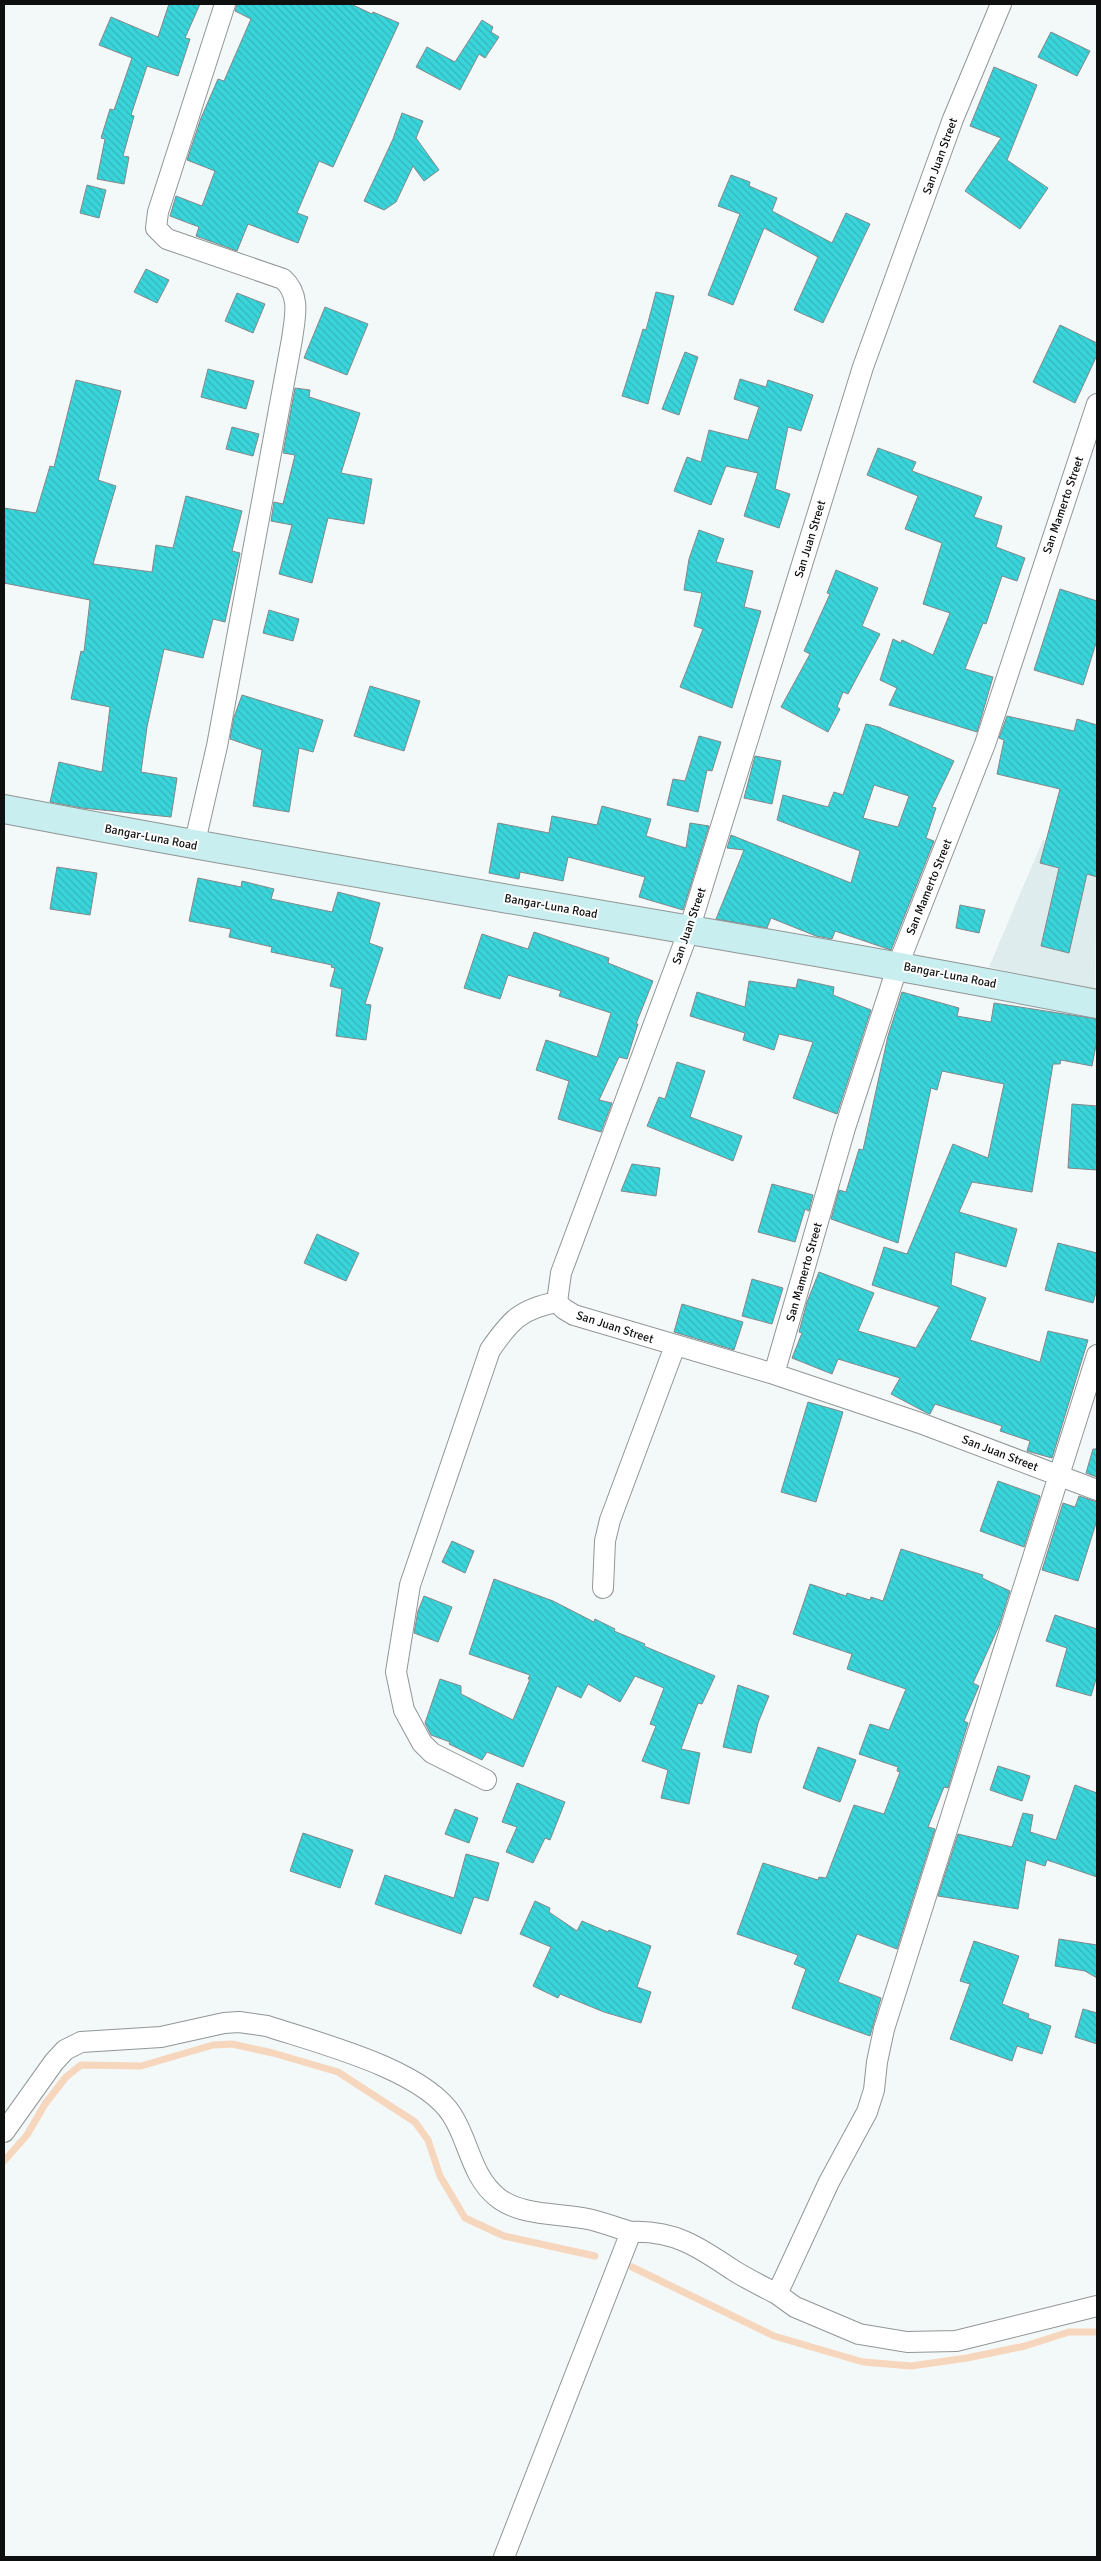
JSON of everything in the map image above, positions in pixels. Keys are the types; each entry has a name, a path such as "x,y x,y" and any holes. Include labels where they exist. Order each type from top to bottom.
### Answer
{"main road":[{"name":"Bangar-Luna Road","path":"4,809 194,846 898,965 1097,1004"}],"street":[{"path":"194,846 217,746 292,338 296,306 292,288 283,279 167,239 156,228 158,212 225,4"},
{"name":"San Juan Street","path":"1001,4 953,119 863,367 689,930 573,1235 561,1274 557,1302 564,1310 574,1315 774,1374 920,1422 1097,1490"},
{"name":"San Mamerto Street","path":"774,1374 845,1128 898,965 985,744 1097,404"},
{"path":"486,1780 432,1753 415,1733 404,1710 396,1672 401,1635 410,1585 490,1350 506,1326 519,1314 536,1306 557,1302"},
{"path":"603,1588 605,1541 610,1520 675,1346"},
{"path":"777,2294 829,2182 867,2112 874,2090 877,2062 884,2029 1097,1355"},
{"path":"4,2132 54,2062 65,2050 81,2042 161,2037 208,2024 253,2023 387,2067 420,2084 451,2113 467,2145 478,2177 497,2197 509,2204 521,2208 589,2219 631,2232 675,2237 707,2251 734,2271 777,2294 795,2307 859,2334 907,2342 956,2341 1097,2306"},
{"path":"504,2557 631,2232"}],"shaded area":[{"path":"1043,840 1097,852 1095,990 989,967"}],"building":[{"path":"169,4 200,4 185,38 190,39 178,76 147,66 131,115 134,116 123,156 129,157 124,184 97,179 105,139 101,138 110,109 114,110 132,58 99,45 111,17 158,37"},
{"path":"237,4 351,4 372,14 373,12 399,23 333,167 319,161 297,213 308,217 298,243 248,224 237,251 196,236 199,227 170,216 176,196 202,206 215,171 187,160 201,118 218,79 224,81 251,19 235,11"},
{"path":"482,20 493,27 491,32 499,37 485,58 479,54 460,90 416,67 427,47 455,62"},
{"path":"1051,32 1090,51 1077,76 1038,57"},
{"path":"994,67 1037,85 1007,160 1048,188 1020,229 965,191 1001,138 970,126"},
{"path":"402,113 423,121 416,138 439,170 424,181 413,166 396,202 384,210 364,201 393,139"},
{"path":"731,175 750,182 749,186 777,198 772,211 832,243 846,213 870,224 823,323 794,310 818,257 764,228 733,305 708,295 740,214 718,206"},
{"path":"87,185 106,190 99,218 80,213"},
{"path":"146,269 169,280 157,303 134,292"},
{"path":"656,292 674,296 648,404 622,396 643,329 646,330"},
{"path":"237,293 265,304 253,333 225,321"},
{"path":"325,307 368,324 347,375 304,358"},
{"path":"1060,325 1097,343 1097,355 1075,403 1033,382"},
{"path":"685,352 698,357 679,415 662,409"},
{"path":"208,369 254,381 246,409 201,397"},
{"path":"740,379 766,387 768,380 813,395 801,431 788,427 775,489 790,494 779,528 744,516 758,473 726,466 711,505 674,491 687,457 701,462 709,430 748,440 759,407 734,399"},
{"path":"76,380 121,391 98,480 116,486 93,564 152,572 156,545 173,548 186,496 242,511 232,551 240,553 225,622 213,619 203,658 164,649 147,727 141,772 177,778 171,817 82,808 50,802 59,762 102,772 110,707 71,699 81,651 84,652 90,600 4,583 4,508 36,513 50,466 54,467"},
{"path":"295,388 310,390 309,397 360,413 341,473 372,479 364,524 328,518 312,583 279,574 292,525 271,521 274,502 283,504 295,455 283,453"},
{"path":"232,427 259,434 253,456 226,449"},
{"path":"878,448 916,462 912,471 982,497 974,517 1002,526 996,547 1025,558 1017,581 1002,576 986,624 983,623 965,669 993,677 977,732 889,705 897,688 880,680 893,639 901,643 902,640 933,655 950,613 923,604 942,543 905,529 918,496 867,475"},
{"path":"699,530 724,539 716,562 753,571 744,607 761,611 732,708 680,687 703,629 694,626 702,593 684,590 689,559"},
{"path":"836,570 878,588 862,626 880,634 848,694 843,692 837,707 840,709 828,732 781,707 810,654 804,651 830,594 827,593"},
{"path":"1060,589 1097,601 1097,640 1083,685 1034,670"},
{"path":"269,610 299,619 293,641 263,633"},
{"path":"370,686 420,701 404,751 354,736"},
{"path":"242,695 323,720 313,752 299,748 289,812 253,806 262,750 230,739 234,717"},
{"path":"1007,716 1074,731 1077,719 1097,725 1097,877 1087,874 1069,953 1041,946 1059,868 1040,863 1060,789 997,774 1004,740 999,738"},
{"path":"866,724 879,727 954,761 932,807 936,808 926,838 934,841 891,950 835,931 832,939 816,936 771,918 767,928 716,919 744,850 727,848 731,835 851,883 860,851 777,820 783,795 828,807 834,792 843,795","holes":["874,785 909,796 898,827 863,818"]},
{"path":"699,736 721,742 712,771 707,770 698,812 667,805 673,779 685,781"},
{"path":"755,756 781,761 772,804 744,798"},
{"path":"602,806 651,819 646,836 686,848 690,823 709,826 683,910 639,897 645,877 568,857 563,881 520,872 519,879 489,873 498,823 549,833 552,816 597,825"},
{"path":"57,867 97,873 90,915 50,909"},
{"path":"198,878 241,887 242,881 274,889 271,899 332,912 338,892 380,903 369,943 383,948 365,1004 371,1005 366,1040 336,1036 342,989 330,986 335,968 331,967 332,965 271,952 272,947 229,937 231,929 189,921"},
{"path":"960,905 985,910 979,933 956,928"},
{"path":"534,932 609,958 608,963 653,981 636,1024 638,1024 627,1059 619,1057 599,1100 612,1103 601,1132 558,1119 569,1081 536,1070 546,1040 597,1057 611,1013 559,996 561,991 508,975 500,999 464,988 482,934 528,949"},
{"path":"798,979 834,987 833,995 871,1010 837,1114 793,1098 813,1042 779,1034 774,1050 743,1040 745,1033 690,1016 697,992 745,1007 749,981 796,988"},
{"path":"902,992 959,1008 957,1016 991,1022 994,1003 1097,1019 1097,1040 1092,1066 1061,1060 1060,1064 1053,1064 1032,1192 972,1182 959,1212 1017,1229 1006,1267 955,1252 951,1285 986,1298 970,1340 1040,1362 1048,1331 1088,1340 1052,1458 1027,1451 1030,1441 1000,1431 1002,1426 935,1404 930,1414 927,1413 891,1394 900,1378 838,1359 832,1374 792,1358 802,1333 799,1332 807,1302 819,1272 874,1293 858,1331 916,1348 939,1307 872,1285 884,1247 907,1254 953,1144 988,1158 1004,1084 942,1071 937,1090 931,1088 898,1243 831,1219 839,1190 846,1192 859,1149 863,1150 888,1036"},
{"path":"677,1062 705,1071 690,1117 742,1136 733,1161 647,1126 659,1097 665,1099"},
{"path":"1072,1104 1097,1106 1097,1170 1068,1168"},
{"path":"632,1164 660,1168 656,1196 621,1191"},
{"path":"772,1184 813,1195 809,1211 805,1209 795,1242 758,1232"},
{"path":"317,1234 359,1253 346,1281 304,1263"},
{"path":"1058,1243 1097,1253 1097,1289 1093,1303 1045,1290"},
{"path":"752,1279 783,1288 772,1324 742,1316"},
{"path":"682,1304 743,1322 734,1350 674,1332"},
{"path":"808,1402 843,1412 816,1502 781,1492"},
{"path":"1093,1449 1097,1449 1097,1477 1086,1473"},
{"path":"998,1481 1040,1496 1024,1547 980,1531"},
{"path":"1079,1496 1097,1502 1097,1520 1078,1581 1042,1570 1063,1503 1075,1507"},
{"path":"452,1541 474,1551 465,1573 442,1562"},
{"path":"901,1549 983,1575 982,1578 1010,1591 999,1626 973,1683 979,1686 964,1721 968,1723 948,1788 944,1787 928,1827 935,1829 897,1949 857,1934 838,1982 881,1998 870,2036 792,2008 806,1969 794,1964 798,1955 737,1934 763,1863 818,1880 819,1877 826,1878 854,1805 884,1814 900,1772 897,1771 898,1767 859,1754 870,1724 889,1730 906,1689 847,1669 852,1654 793,1634 810,1584 846,1596 847,1593 870,1600 871,1597 883,1601"},
{"path":"494,1579 553,1601 594,1622 595,1619 615,1629 614,1631 645,1644 644,1646 715,1676 702,1704 698,1703 681,1749 700,1753 689,1804 661,1798 668,1770 642,1761 656,1726 650,1724 664,1688 635,1676 620,1702 588,1684 581,1698 557,1686 523,1767 487,1752 482,1760 449,1744 450,1742 431,1735 425,1723 440,1679 461,1686 461,1694 513,1720 530,1679 528,1679 530,1675 469,1654"},
{"path":"424,1596 452,1607 438,1642 414,1633 418,1611"},
{"path":"1055,1615 1097,1629 1097,1676 1091,1696 1056,1686 1067,1648 1046,1641"},
{"path":"738,1685 769,1696 758,1723 751,1753 723,1747"},
{"path":"818,1747 856,1760 840,1802 803,1788"},
{"path":"998,1766 1030,1776 1022,1801 990,1790"},
{"path":"517,1783 565,1802 550,1840 545,1838 533,1863 506,1852 517,1827 502,1822"},
{"path":"1075,1785 1097,1793 1097,1877 1047,1860 1045,1866 1026,1860 1018,1909 938,1896 958,1834 1012,1847 1023,1813 1033,1815 1030,1832 1056,1840"},
{"path":"455,1809 478,1818 469,1843 445,1834"},
{"path":"303,1833 353,1850 340,1888 290,1871"},
{"path":"466,1854 499,1863 488,1901 474,1897 461,1934 375,1904 385,1875 454,1898"},
{"path":"535,1901 550,1908 549,1912 577,1931 582,1921 651,1946 637,1987 651,1992 641,2023 604,2012 560,1994 558,1998 533,1986 551,1947 520,1934"},
{"path":"1059,1939 1097,1945 1097,1978 1085,1971 1055,1966"},
{"path":"974,1941 1019,1956 1002,2004 1029,2014 1028,2018 1051,2026 1042,2054 1017,2046 1012,2061 950,2039 970,1984 960,1981"},
{"path":"1083,2009 1097,2013 1097,2044 1075,2037"}],"waterway":[{"path":"4,2161 27,2135 45,2104 66,2077 81,2065 141,2066 213,2045 232,2044 273,2053 338,2072 415,2122 428,2140 440,2176 465,2218 504,2236 595,2256"},
{"path":"632,2267 774,2336 863,2362 911,2366 967,2358 1025,2346 1069,2332 1097,2332"}]}
